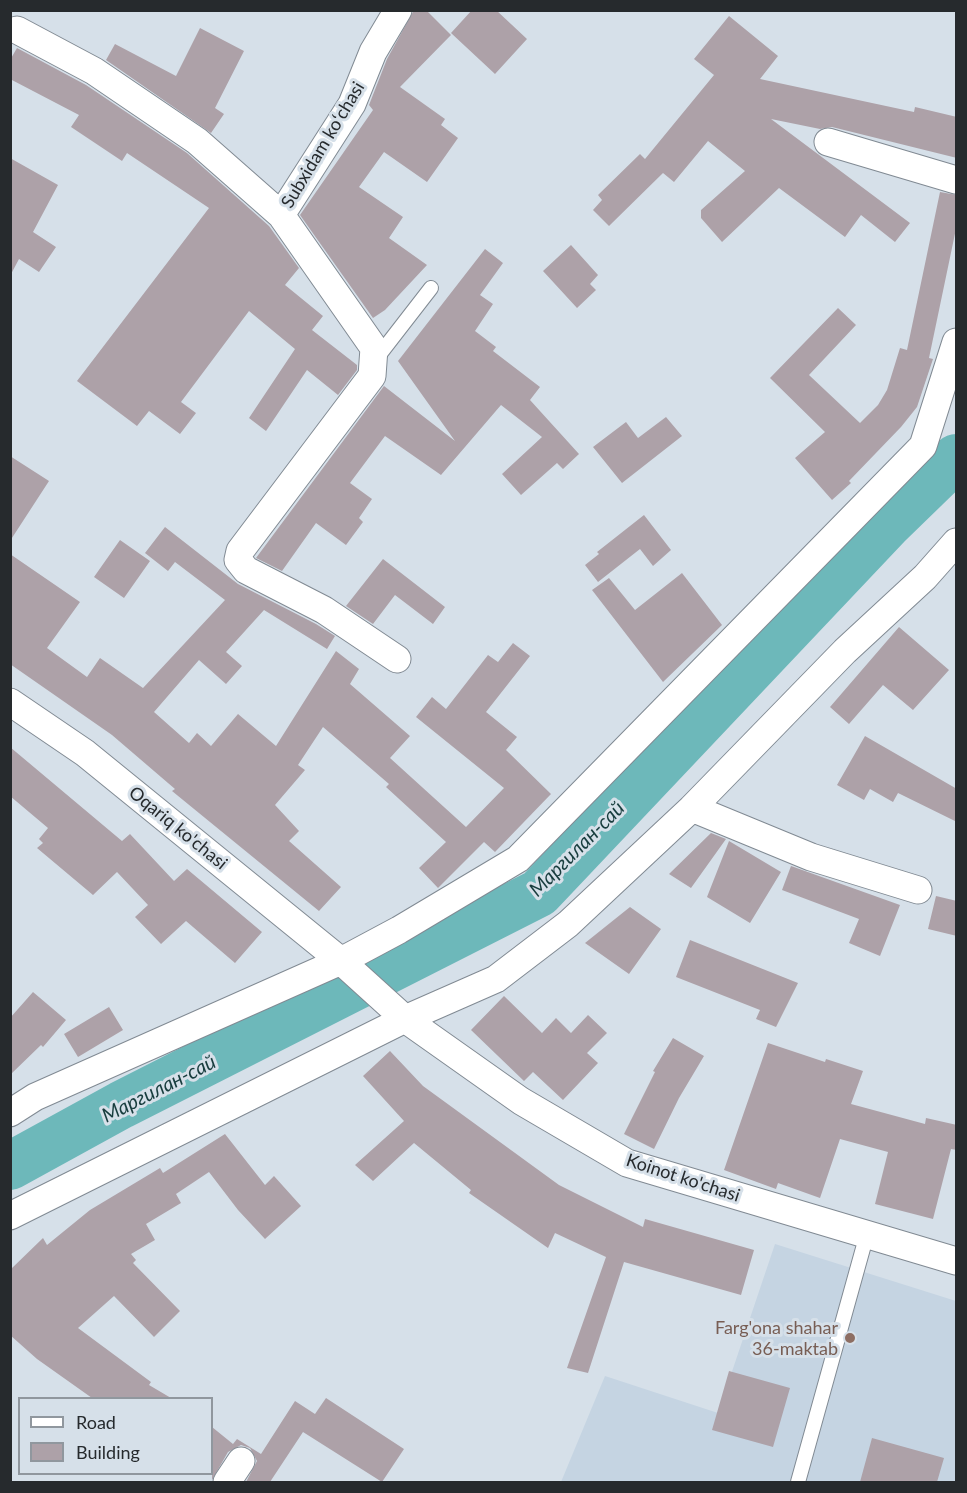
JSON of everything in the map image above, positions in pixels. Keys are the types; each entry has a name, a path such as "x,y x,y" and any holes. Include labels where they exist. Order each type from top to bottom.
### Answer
{"street":[{"name":"Subxidam koʻchasi","path":"281,215 352,104 373,52 398,10"},
{"path":"17,28 94,71 197,141 281,215 374,348 375,360 372,376 240,551 238,560 246,570 324,610 397,659"},
{"path":"828,142 957,180"},
{"path":"10,1113 34,1097 341,961 399,930 518,859 923,446 957,342"},
{"path":"10,1216 405,1019 496,979 568,924 693,808 845,651 925,577 957,542"},
{"name":"Oqariq ko'chasi","path":"10,702 85,753 341,961 405,1019"},
{"path":"693,808 811,857 918,890"},
{"name":"Koinot ko'chasi","path":"405,1019 521,1101 627,1163 957,1261"}],"lane":[{"path":"375,360 431,288"},
{"path":"798,1482 867,1234"}],"shaded area":[{"name":"Farg'ona shahar 36-maktab","path":"775,1244 956,1301 956,1482 561,1482 605,1376 718,1413"}],"building":[{"path":"414,10 426,10 451,35 400,87 445,119 441,125 458,138 427,182 384,152 359,187 403,217 389,238 427,265 385,310 373,318 300,215 373,110 369,105 387,59"},
{"path":"472,10 496,10 527,39 495,74 451,33"},
{"path":"729,16 778,56 760,79 914,112 915,107 957,117 957,158 832,127 820,129 771,119 910,223 895,242 861,215 845,237 779,188 722,242 701,218 701,210 745,171 708,141 674,182 663,173 609,226 593,210 602,200 598,195 640,154 645,159 714,75 694,59"},
{"path":"200,28 244,51 215,108 224,114 211,133 106,60 115,44 176,76"},
{"path":"17,48 86,85 187,153 269,226 299,268 285,285 323,316 312,330 357,365 357,370 338,395 307,370 266,431 249,418 295,349 249,311 181,402 196,413 180,434 149,411 137,426 77,381 209,208 127,153 122,161 71,127 79,115 10,79 10,60"},
{"path":"10,158 58,185 33,232 56,247 39,272 19,259 10,276"},
{"path":"940,192 957,195 957,224 929,358 933,359 917,407 849,481 851,483 832,500 795,458 825,432 770,378 838,308 856,325 809,375 860,423 878,405 887,390 900,348 907,350"},
{"path":"571,245 598,275 590,284 596,290 577,308 543,271"},
{"path":"485,249 503,263 480,295 493,304 475,331 496,347 493,351 540,387 530,400 579,454 563,469 557,463 521,495 502,474 542,437 501,405 441,475 385,436 350,483 372,499 359,518 363,522 346,545 316,523 282,571 256,558 384,386 455,441 398,361"},
{"path":"666,417 682,436 622,483 593,447 626,422 638,438"},
{"path":"10,456 49,481 10,541"},
{"path":"644,515 671,550 653,566 640,549 598,582 585,565 599,554 597,552"},
{"path":"165,527 238,584 335,636 327,649 264,610 226,652 242,666 226,684 199,660 154,712 189,743 197,733 211,746 238,714 276,746 336,651 359,669 350,684 410,736 390,758 466,827 504,788 416,717 432,697 446,709 488,655 498,662 513,643 530,656 486,712 517,737 506,750 551,794 495,852 484,842 438,888 419,868 446,842 386,787 389,784 323,727 298,765 305,770 275,805 299,831 289,841 341,887 319,911 172,791 175,789 112,735 10,664 10,554 80,602 47,648 87,677 100,658 143,688 225,600 175,562 168,571 145,553"},
{"path":"120,540 150,561 124,598 94,577"},
{"path":"383,559 445,607 433,624 395,595 373,624 346,606"},
{"path":"682,573 722,625 663,682 592,590 609,578 635,610"},
{"path":"899,627 949,670 913,710 883,685 849,724 830,707"},
{"path":"865,736 957,789 957,822 898,793 893,802 870,789 864,800 837,785"},
{"path":"10,747 122,841 130,834 174,881 187,869 262,932 235,963 186,921 161,944 135,917 148,905 117,872 93,895 37,848 43,843 39,839 48,828 10,796"},
{"path":"711,833 726,839 691,888 669,874"},
{"path":"729,841 781,872 750,923 707,897"},
{"path":"791,866 900,905 880,956 849,943 859,919 782,890"},
{"path":"936,896 957,901 957,936 928,929"},
{"path":"630,907 661,929 629,974 585,943"},
{"path":"690,940 798,983 776,1027 756,1019 760,1010 676,977"},
{"path":"33,992 66,1020 43,1047 41,1045 10,1075 10,1018"},
{"path":"504,996 542,1033 556,1018 571,1033 588,1015 607,1033 587,1053 598,1063 563,1100 533,1072 524,1081 471,1030"},
{"path":"109,1007 123,1030 78,1057 64,1034"},
{"path":"673,1038 704,1056 679,1098 654,1149 624,1134 655,1072 653,1071"},
{"path":"768,1043 825,1062 826,1059 863,1071 851,1104 925,1124 926,1118 957,1125 957,1150 951,1149 933,1219 875,1204 888,1152 840,1139 820,1198 778,1183 776,1189 724,1170"},
{"path":"390,1051 423,1086 559,1185 643,1227 645,1219 754,1250 741,1295 624,1262 588,1373 567,1368 606,1257 555,1233 548,1248 469,1193 471,1190 414,1143 373,1181 355,1165 404,1121 363,1076"},
{"path":"225,1134 265,1185 274,1176 301,1206 265,1239 238,1210 209,1172 176,1194 181,1203 146,1224 155,1240 131,1254 136,1260 133,1263 180,1311 154,1337 114,1296 78,1328 151,1382 149,1385 169,1397 91,1397 37,1359 10,1335 10,1270 43,1238 47,1245 90,1210 160,1168 163,1173"},
{"path":"729,1371 790,1388 773,1447 712,1430"},
{"path":"326,1398 404,1449 382,1482 303,1432 270,1482 246,1482 257,1461 250,1448 241,1445 228,1452 212,1480 213,1428 233,1444 237,1439 261,1454 295,1401 315,1414"},
{"path":"872,1438 944,1458 937,1482 860,1482"}],"waterway":[{"name":"Маргилан-сай","path":"10,1166 121,1105 539,893 888,524 956,458"}],"place":[{"name":"Farg'ona shahar 36-maktab","path":"850,1338"}]}
